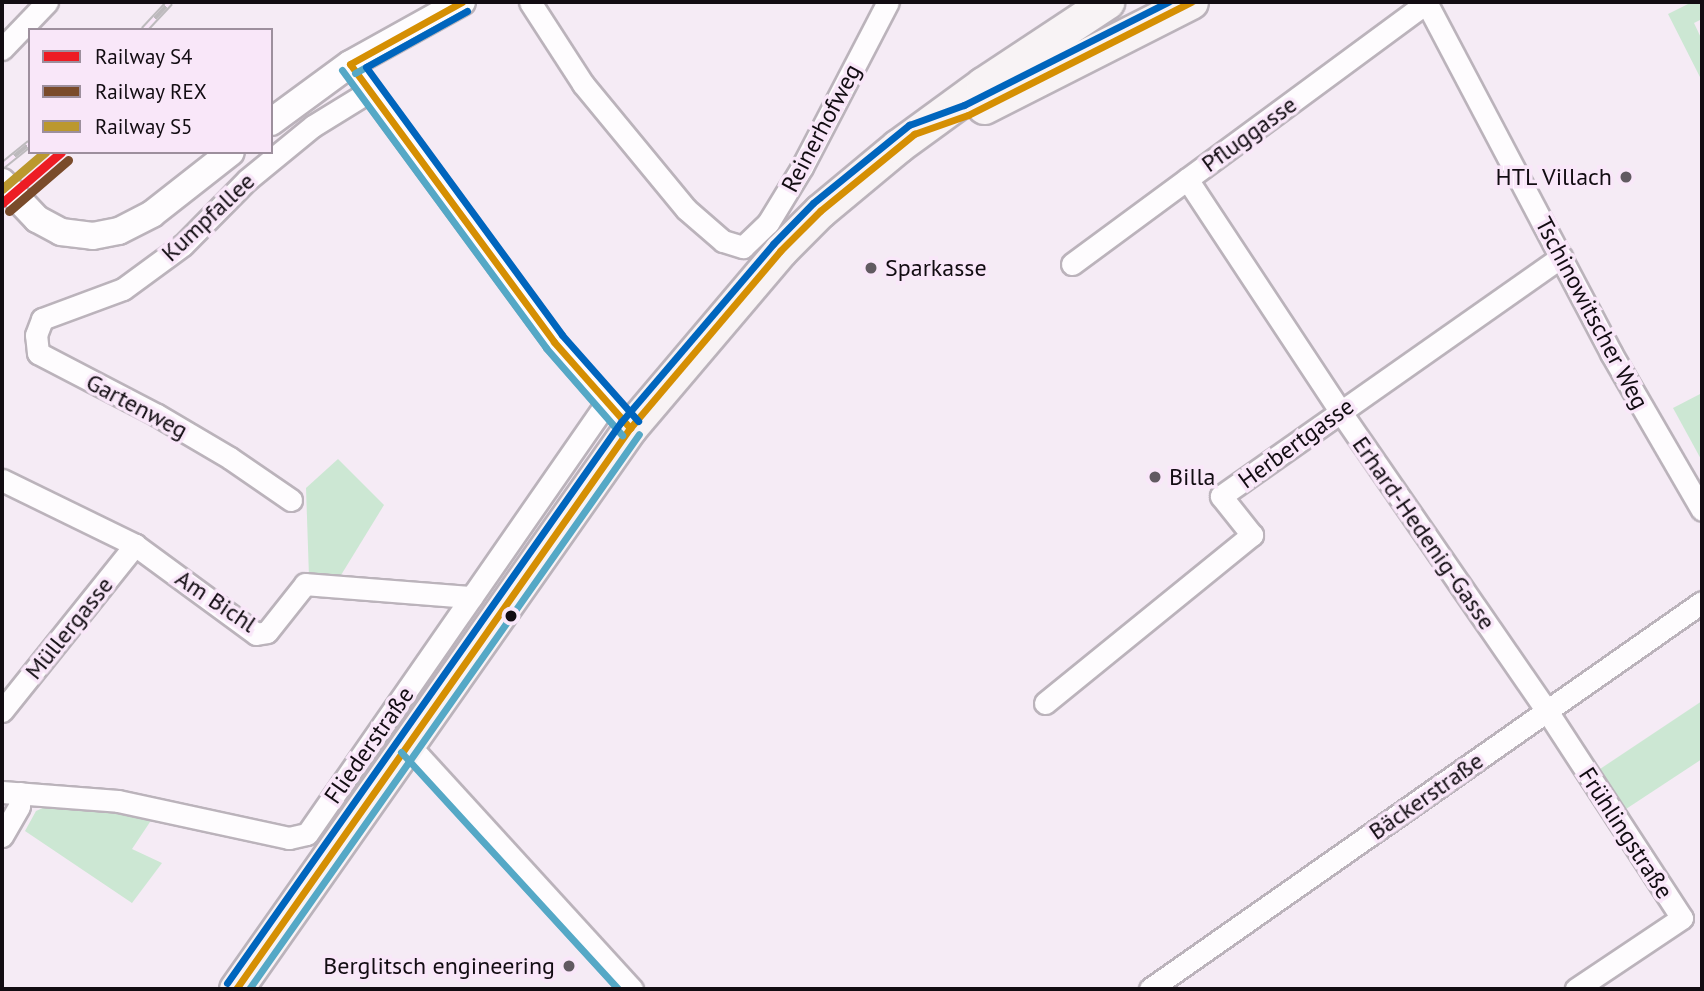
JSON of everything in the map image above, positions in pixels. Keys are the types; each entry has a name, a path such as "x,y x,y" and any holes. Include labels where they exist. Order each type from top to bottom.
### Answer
{"main road":[{"path":"236,989 302,891 409,745 630,428 780,251 820,211 914,134 1107,2"},
{"path":"914,134 968,115 1191,2"}],"street":[{"path":"2,49 47,2"},
{"path":"273,121 350,64 462,2"},
{"name":"Reinerhofweg","path":"530,2 583,84 686,209 723,241 743,247 768,223 802,167 888,2"},
{"name":"Pfluggasse","path":"1072,264 1426,3"},
{"name":"Tschinowitscher Weg","path":"1426,3 1612,353 1702,510"},
{"path":"350,64 546,332 630,428"},
{"name":"Kumpfallee","path":"73,306 123,289 183,245 247,180 313,126 370,91"},
{"path":"2,182 30,212 54,228 79,236 119,231 152,214 228,154"},
{"name":"Erhard-Hedenig-Gasse","path":"1187,179 1340,411 1547,711"},
{"name":"Herbertgasse","path":"1045,703 1252,535 1221,496 1560,257"},
{"name":"Gartenweg","path":"73,306 42,318 36,335 38,353 157,415 230,458 291,500"},
{"name":"Fliederstraße","path":"11,792 118,801 289,838 307,834 607,402"},
{"name":"Am Bichl","path":"2,480 135,545 256,634 267,632 306,584 471,597"},
{"name":"Müllergasse","path":"2,711 135,545"},
{"name":"Bäckerstraße","path":"1150,989 1702,603"},
{"name":"Frühlingstraße","path":"1547,711 1682,918 1576,989"},
{"path":"409,745 632,989"},
{"path":"2,836 19,806 11,792"}],"green space":[{"path":"1692,2 1702,2 1702,19 1694,23 1702,40 1702,81 1668,14"},
{"path":"1702,393 1702,461 1673,408"},
{"path":"338,459 384,505 338,580 309,577 306,488"},
{"path":"1702,701 1702,759 1623,811 1597,771"},
{"path":"45,807 106,810 152,819 132,849 162,863 132,903 25,831 36,811"}],"railway":[{"path":"146,28 170,2"},
{"path":"2,166 28,145"}],"rail line":[{"name":"S5","path":"2,189 43,154"},
{"name":"S4","path":"2,203 59,154"},
{"name":"REX","path":"9,211 68,160"}],"transit line":[{"path":"350,64 462,2"},
{"path":"227,983 621,422 773,244 813,203 909,125 964,105 1168,2"},
{"path":"236,989 630,428 780,251 820,211 914,134 968,115 1191,2"},
{"path":"355,73 467,11"},
{"path":"467,11 366,67 562,335 638,421"},
{"path":"350,64 554,342 630,428"},
{"path":"342,70 546,348 622,435"},
{"path":"249,989 639,434"},
{"path":"401,752 618,989"}],"place":[{"name":"HTL Villach","path":"1626,177"},
{"name":"Sparkasse","path":"871,268"},
{"name":"Billa","path":"1155,477"},
{"name":"Berglitsch engineering","path":"569,966"}]}
